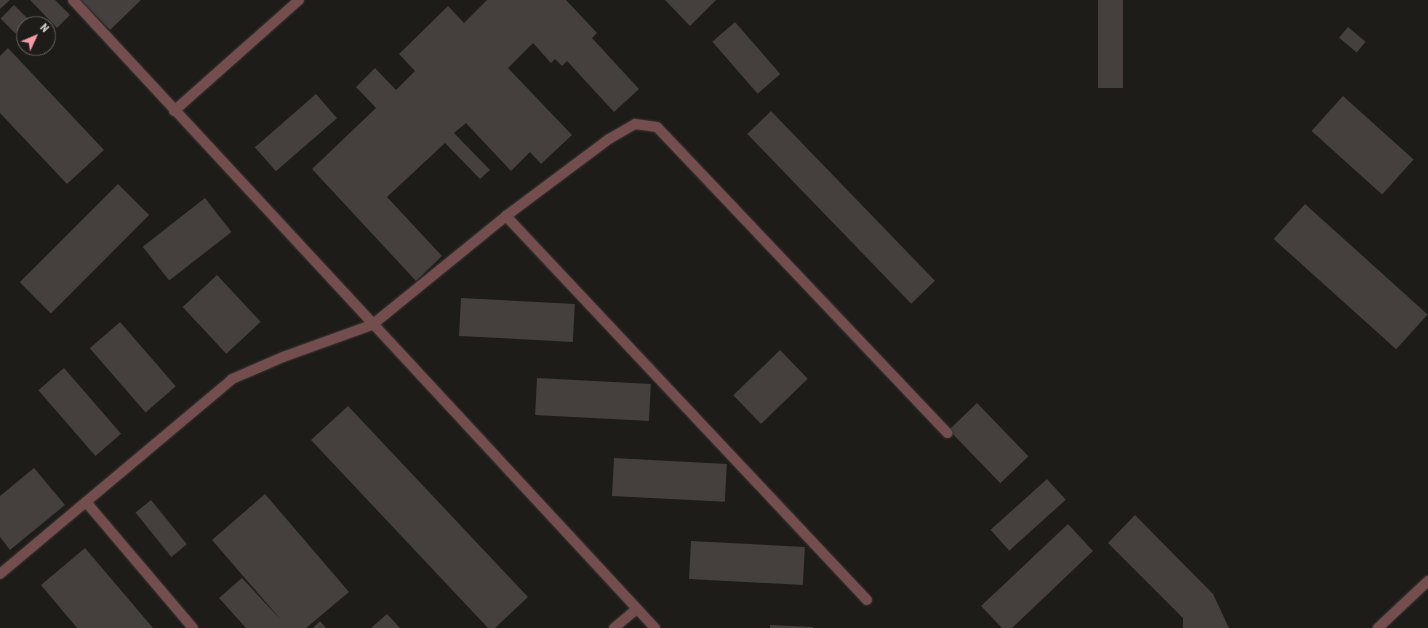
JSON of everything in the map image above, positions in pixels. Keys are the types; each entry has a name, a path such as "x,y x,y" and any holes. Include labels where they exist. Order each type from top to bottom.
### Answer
{"street":[{"path":"73,0 372,325 655,628"},
{"path":"174,111 299,0"},
{"path":"0,574 232,379 283,357 372,325 506,216 609,139 635,124 657,127 947,433"},
{"path":"506,216 867,600"},
{"path":"86,502 193,628"},
{"path":"1378,628 1428,581"},
{"path":"614,628 637,609"}],"building":[{"path":"0,0 10,0 0,9"},
{"path":"30,0 55,0 70,15 57,28 56,16 45,16"},
{"path":"81,0 141,0 110,30"},
{"path":"487,0 566,0 597,33 592,38 639,89 614,112 567,61 562,66 555,59 551,63 533,43 508,68 572,135 541,164 530,152 511,171 466,123 454,133 490,170 480,179 445,143 387,197 442,256 416,281 312,169 376,108 356,87 375,68 396,90 415,71 399,54 448,6 464,23"},
{"path":"665,0 716,0 690,26"},
{"path":"1098,0 1123,0 1123,88 1098,88"},
{"path":"14,5 25,16 16,16 15,33 1,18"},
{"path":"735,22 780,74 758,94 712,42"},
{"path":"1348,27 1366,42 1357,53 1339,38"},
{"path":"8,48 104,150 67,184 0,113 0,56"},
{"path":"316,94 337,118 276,171 255,147"},
{"path":"1343,96 1414,160 1382,194 1312,131"},
{"path":"771,111 935,281 911,304 747,134"},
{"path":"118,184 149,215 51,313 20,282"},
{"path":"205,198 231,232 169,281 143,247"},
{"path":"1305,204 1428,314 1396,349 1274,239"},
{"path":"217,275 261,322 226,354 183,307"},
{"path":"461,298 575,304 573,342 459,336"},
{"path":"120,322 176,386 146,412 90,348"},
{"path":"780,350 808,379 761,424 733,395"},
{"path":"64,368 121,434 95,456 38,390"},
{"path":"537,378 651,384 649,421 535,415"},
{"path":"977,403 1028,456 1000,483 949,430"},
{"path":"348,406 528,597 495,628 488,628 311,440"},
{"path":"614,458 727,464 725,502 612,496"},
{"path":"34,468 65,505 10,550 0,537 0,496"},
{"path":"1047,479 1066,500 1009,551 991,530"},
{"path":"265,494 349,592 306,628 246,628 219,598 242,578 282,621 212,540"},
{"path":"151,500 187,544 171,557 135,513"},
{"path":"1135,515 1213,594 1229,628 1183,628 1183,618 1108,543"},
{"path":"1068,524 1093,551 1012,628 1002,628 981,606"},
{"path":"691,541 805,547 803,585 689,579"},
{"path":"85,548 153,628 77,628 41,585"},
{"path":"387,614 400,628 371,628"},
{"path":"320,621 326,628 313,628"},
{"path":"770,625 813,627 813,628 770,628"}]}
